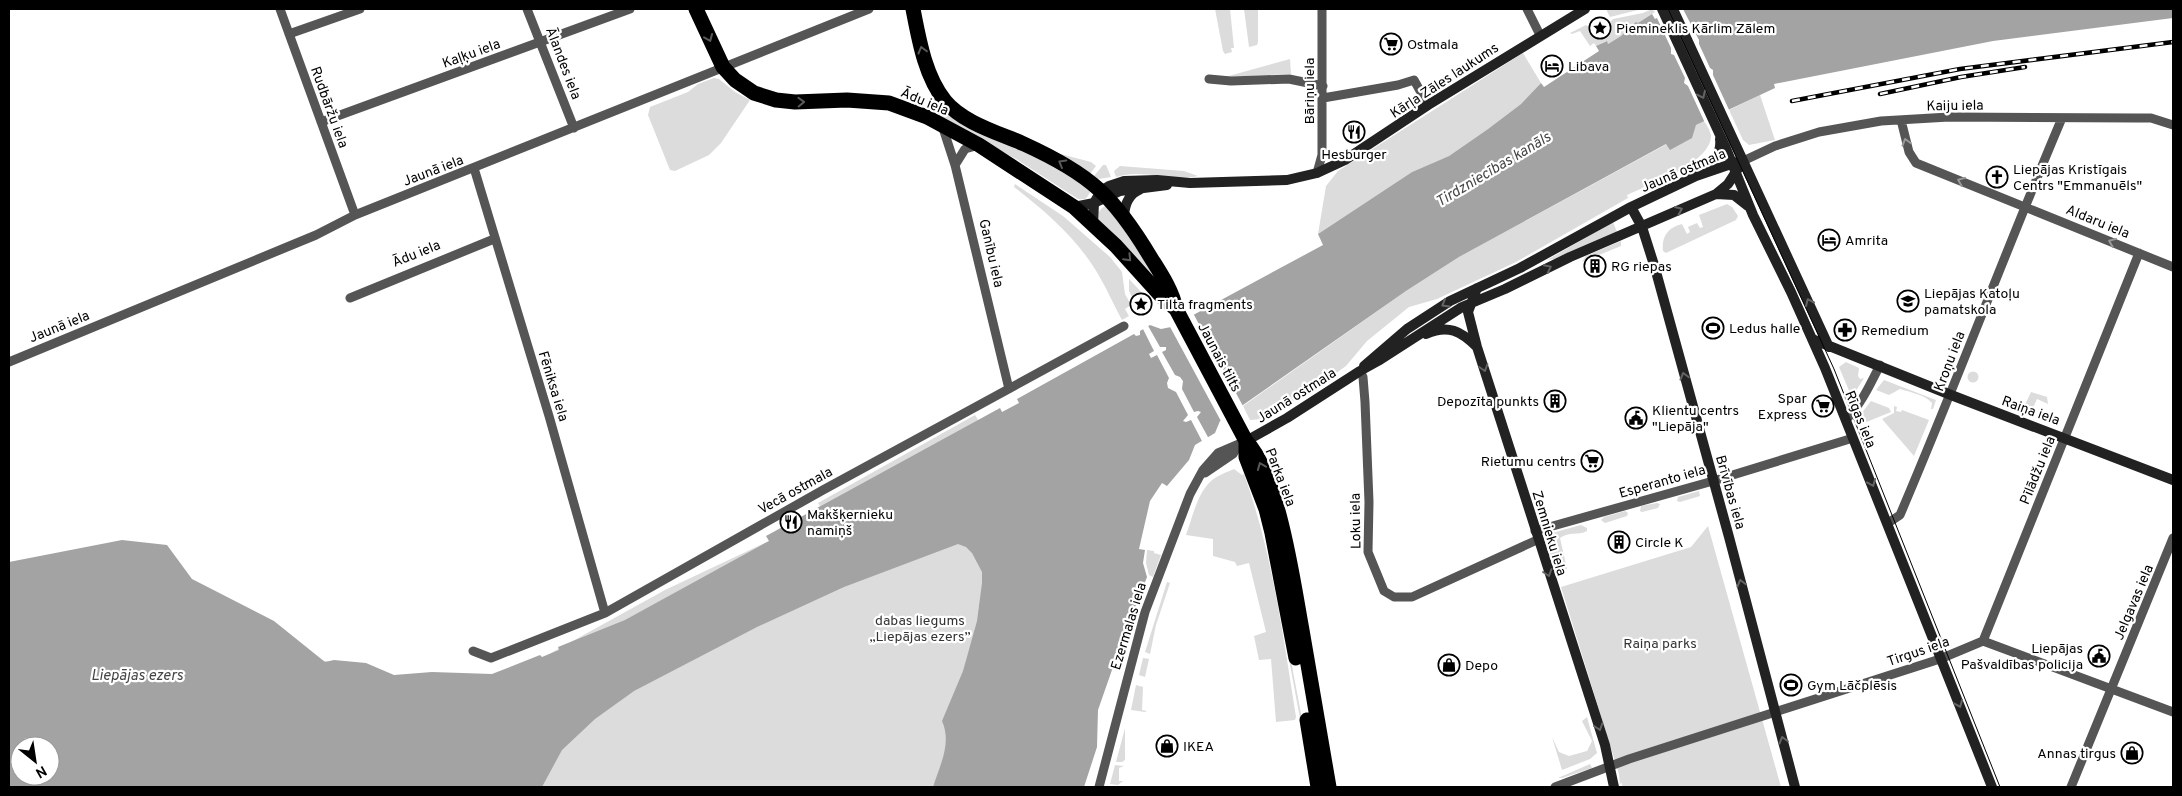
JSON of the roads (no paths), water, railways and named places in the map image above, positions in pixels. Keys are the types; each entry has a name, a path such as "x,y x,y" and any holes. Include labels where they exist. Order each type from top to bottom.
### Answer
{"highway":[{"path":"696,9 722,67"},
{"name":"Ādu iela","path":"913,9 926,62 936,89 946,102 964,117 1056,159 1089,179 1101,197 1124,216"},
{"name":"Ādu iela","path":"722,67 735,80 754,92 776,100 795,102 847,100 889,103 927,116 978,145 1074,207 1093,224"},
{"path":"1124,216 1170,289 1176,309"},
{"path":"1093,224 1138,267 1168,304 1176,309"},
{"name":"Jaunais tilts","path":"1176,309 1236,420 1242,444"},
{"name":"Parka iela","path":"1242,444 1266,509 1272,533 1318,787"},
{"name":"Parka iela","path":"1242,444 1255,451 1276,505 1329,787"}],"main road":[{"name":"Kārļa Zāles laukums","path":"1317,173 1345,160 1428,105 1585,9"},
{"path":"1662,9 1694,66"},
{"path":"1673,9 1694,66"},
{"name":"Rīgas iela","path":"1694,66 1719,120 1743,161 1829,347"},
{"path":"1696,176 1711,163 1720,150 1719,120"},
{"name":"Rīgas iela","path":"1719,120 1731,162 1753,215 1812,339 1846,420 1992,787"},
{"name":"Jaunā ostmala","path":"1360,371 1373,356 1406,329 1443,305 1520,268 1631,207 1696,176 1731,162 1743,161"},
{"name":"Jaunā ostmala","path":"1242,444 1407,343 1437,322 1472,303 1716,194 1728,184 1743,161"},
{"path":"1074,207 1120,191 1147,187 1178,183 1287,180 1317,173"},
{"path":"1093,224 1101,197 1114,184 1131,180 1157,180 1178,183"},
{"path":"1124,216 1128,200 1134,192 1147,187"},
{"path":"1716,194 1734,195 1748,206 1753,215"},
{"name":"Brīvības iela","path":"1631,207 1642,227 1713,481 1795,787"},
{"name":"Zemnieku iela","path":"1478,288 1468,312 1477,347 1611,766 1614,787"},
{"path":"1407,343 1434,330 1444,329 1465,335 1477,347"},
{"name":"Raiņa iela","path":"1812,339 1951,395 2173,480"}],"street":[{"name":"Rudbāržu iela","path":"280,9 355,215"},
{"path":"289,34 360,9"},
{"name":"Ālandes iela","path":"527,9 574,128"},
{"name":"Kaļķu iela","path":"321,122 630,9"},
{"name":"Jaunā iela","path":"9,362 316,235 355,215 869,9"},
{"name":"Bāriņu iela","path":"1317,173 1322,155 1322,9"},
{"path":"1527,9 1540,35"},
{"path":"1209,79 1232,81 1289,80 1323,86"},
{"path":"1323,98 1398,85 1414,80 1428,105"},
{"name":"Kaiju iela","path":"1743,161 1775,146 1819,132 1901,120 1949,117 2150,118 2173,125"},
{"name":"Kroņu iela","path":"1888,523 1900,515 1951,395 2025,206 2062,118"},
{"name":"Aldaru iela","path":"1901,120 1909,152 1916,163 2173,267"},
{"name":"Ganību iela","path":"942,126 955,165 1009,389"},
{"path":"955,165 965,149 978,145"},
{"name":"Fēniksa iela","path":"474,168 549,416 605,613"},
{"name":"Ādu iela","path":"350,298 494,239"},
{"name":"Pīlādžu iela","path":"1983,641 2139,253"},
{"name":"Vecā ostmala","path":"472,651 492,658 605,613 1124,326"},
{"path":"1846,420 1867,393 1880,365"},
{"name":"Loku iela","path":"1360,371 1363,378 1365,402 1369,502 1368,552 1384,591 1394,597 1412,597 1536,536"},
{"name":"Esperanto iela","path":"1536,536 1853,438"},
{"name":"Ezermalas iela","path":"1098,787 1145,612 1190,494 1198,478 1218,453 1242,444"},
{"name":"Jelgavas iela","path":"2071,787 2173,538"},
{"path":"1983,641 2111,687 2173,712"},
{"name":"Tirgus iela","path":"1555,787 1611,766 1940,659 1983,641"}],"water":[{"name":"Liepājas ezers","path":"1675,9 2173,9 2173,18 1993,41 1774,84 1775,88 1696,125 1692,138 1670,150 1666,144 1459,257 1406,291 1220,421 1215,433 1195,445 1189,460 1167,486 1162,483 1150,501 1139,549 1145,550 1143,563 1147,577 1098,710 1097,747 1084,787 933,787 944,754 946,738 942,721 963,671 977,621 982,583 982,572 972,553 966,547 958,544 844,587 757,627 634,691 595,719 562,750 542,787 9,787 9,562 122,540 167,545 192,579 274,621 325,662 334,660 366,663 394,675 432,672 492,674 540,655 542,657 559,650 558,647 625,620 769,541 766,536 1000,408 1002,412 1019,403 1017,399 1134,334 1136,336 1140,335 1140,331 1150,325 1161,329 1171,327 1323,245 1318,234 1412,172 1449,156 1521,104 1541,83 1544,87 1599,51 1596,46 1607,41 1608,44 1621,36 1636,22 1638,23 1652,14 1655,19"}],"tram line":[{"path":"1668,9 1834,369 2000,787"}],"railway":[{"path":"1792,101 1960,69 2173,42"},
{"path":"1880,94 1961,77 2025,67"}],"place":[{"name":"Piemineklis Kārlim Zālem","path":"1600,28"},
{"name":"Ostmala","path":"1391,44"},
{"name":"Libava","path":"1552,66"},
{"name":"Hesburger","path":"1354,132"},
{"name":"Liepājas Kristīgais Centrs \"Emmanuēls\"","path":"1997,177"},
{"name":"Amrita","path":"1829,240"},
{"name":"RG riepas","path":"1595,266"},
{"name":"Liepājas Katoļu pamatskola","path":"1908,301"},
{"name":"Tilta fragments","path":"1141,304"},
{"name":"Ledus halle","path":"1713,328"},
{"name":"Remedium","path":"1845,330"},
{"name":"Depozīta punkts","path":"1555,401"},
{"name":"Spar Express","path":"1823,406"},
{"name":"Klientu centrs \"Liepāja\"","path":"1636,418"},
{"name":"Rietumu centrs","path":"1592,461"},
{"name":"Makšķernieku namiņš","path":"791,522"},
{"name":"Circle K","path":"1619,542"},
{"name":"Liepājas Pašvaldības policija","path":"2099,656"},
{"name":"Depo","path":"1449,665"},
{"name":"Gym Lāčplēsis","path":"1791,685"},
{"name":"IKEA","path":"1167,746"},
{"name":"Annas tirgus","path":"2132,753"}],"water label":[{"name":"Tirdzniecības kanāls","path":"1493,169"}],"park label":[{"name":"dabas liegums „Liepājas ezers”","path":"920,628"},
{"name":"Raiņa parks","path":"1660,643"}]}
